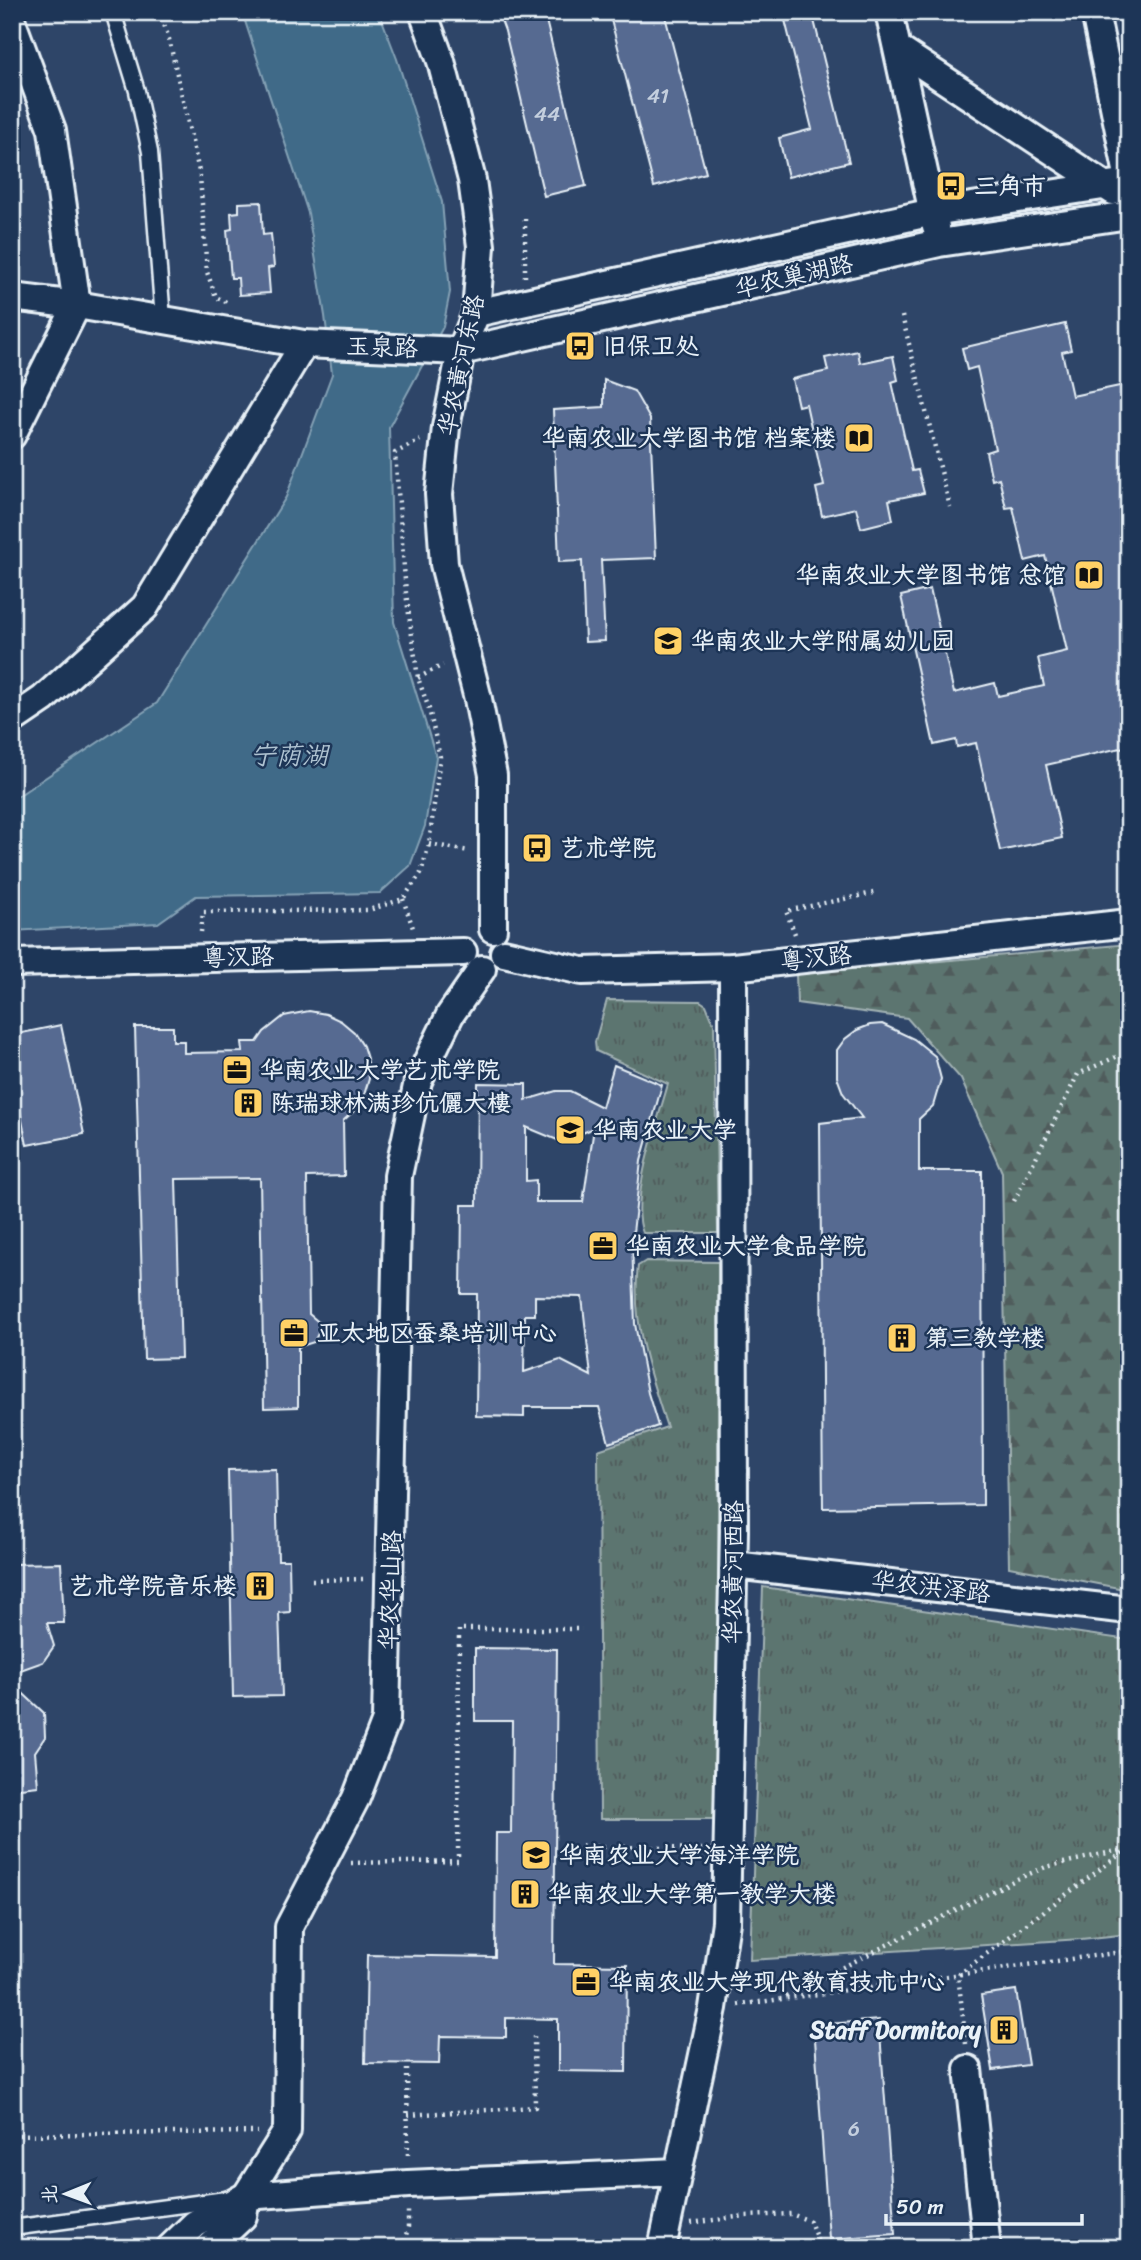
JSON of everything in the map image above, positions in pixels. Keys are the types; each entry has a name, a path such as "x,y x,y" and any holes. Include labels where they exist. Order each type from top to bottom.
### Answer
{"street":[{"name":"华农黄河东路","path":"423,12 441,61 472,180 481,246 476,313 461,351 446,427 439,494 444,564 478,699 493,775 493,929"},
{"path":"890,12 940,243"},
{"path":"1095,12 1122,182 1129,206"},
{"path":"12,22 52,130 77,305 12,435"},
{"path":"898,49 1122,182"},
{"name":"华农巢湖路","path":"476,313 933,212 1122,182"},
{"name":"华农巢湖路","path":"461,351 940,243 1129,215"},
{"name":"玉泉路","path":"12,296 304,344 461,351"},
{"path":"12,720 43,699 145,607 304,344"},
{"name":"粤汉路","path":"505,953 582,971 733,967 1129,923"},
{"path":"474,929 493,929 503,939 505,953 496,965 473,960 465,939 474,929"},
{"name":"粤汉路","path":"12,963 473,960"},
{"name":"华农华山路","path":"287,2132 289,1927 356,1798 386,1720 398,1176 418,1081 473,960"},
{"name":"华农黄河西路","path":"662,2248 713,2008 726,1922 734,1565 733,967"},
{"name":"华农洪泽路","path":"734,1565 1129,1610"},
{"path":"968,2069 987,2248"},
{"path":"209,2248 243,2216 246,2196 287,2132"},
{"path":"170,2248 195,2224 246,2196 408,2184 678,2172"}],"lane":[{"path":"113,12 137,91 150,152 163,320"},
{"path":"12,2228 246,2196"}],"path":[{"path":"160,12 169,39 200,176 207,272 216,297 233,305"},
{"path":"525,215 525,302"},
{"path":"902,316 950,507"},
{"path":"202,912 369,911 403,899 421,873 429,844 440,757 429,709 418,678 406,593 395,453"},
{"path":"429,844 492,855"},
{"path":"804,959 786,911 878,892"},
{"path":"1014,1200 1078,1074 1129,1051"},
{"path":"312,1580 368,1579"},
{"path":"323,1864 458,1861 459,1629 582,1629"},
{"path":"582,1846 727,1850"},
{"path":"958,1975 1128,1849"},
{"path":"782,1998 1017,1879 1046,1867 1128,1849"},
{"path":"713,2008 1129,1951"},
{"path":"958,1975 968,2069"},
{"path":"408,2115 535,2107 534,2035"},
{"path":"402,2248 408,2227 407,2068"},
{"path":"12,2135 287,2132"},
{"path":"668,2217 688,2223 791,2214 810,2221 820,2248"}],"shaded area":[{"name":"华南农业大学","path":"12,12 1129,12 1129,2248 12,2248"}],"green space":[{"path":"1129,944 1129,1590 1009,1567 1002,1172 961,1079 907,1018 797,1003 796,974"},
{"path":"607,1000 700,1001 706,1005 714,1024 718,1233 643,1233 640,1218 642,1180 668,1084 596,1051 595,1042"},
{"path":"646,1261 718,1262 718,1819 600,1819 598,1450 667,1427 643,1348 637,1307 638,1266"},
{"path":"763,1587 1129,1640 1129,1934 750,1960"}],"water":[{"name":"宁荫湖","path":"242,12 379,12 397,59 442,202 450,292 443,327 389,427 394,622 436,757 425,826 410,866 380,893 196,896 158,923 12,931 12,800 157,703 286,497 332,374 308,213"}],"building":[{"path":"498,12 544,12 586,186 544,196 505,31"},
{"path":"638,12 664,12 706,173 654,187 611,20"},
{"path":"783,12 812,12 849,162 788,177 779,138 812,129"},
{"path":"261,202 263,235 271,234 274,267 268,268 270,293 239,295 238,278 231,278 227,230 232,229 231,213 239,212 239,203"},
{"name":"华南农业大学图书馆 总馆","path":"1065,324 1071,350 1062,352 1072,396 1129,384 1129,746 1046,765 1062,838 1000,851 976,743 957,747 956,740 934,745 901,596 930,589 954,693 995,683 998,696 1044,686 1038,658 1067,651 1045,556 1025,561 1013,507 1006,508 999,478 992,480 986,452 995,449 977,367 967,370 962,348"},
{"name":"华南农业大学图书馆 档案楼","path":"858,351 860,363 893,356 898,380 892,382 912,471 918,470 924,493 889,500 893,520 861,528 856,508 822,516 816,488 824,486 806,404 798,406 792,379 828,371 825,358"},
{"path":"604,380 634,391 650,419 656,558 601,560 605,641 585,642 582,561 559,562 553,410 604,407"},
{"name":"陈瑞球林满珍伉儷大樓","path":"309,1011 326,1014 341,1021 354,1032 363,1046 369,1079 355,1110 343,1121 344,1176 307,1177 309,1314 322,1325 314,1342 298,1347 298,1407 264,1408 260,1178 176,1179 181,1358 144,1359 135,1027 173,1027 173,1041 184,1041 184,1053 243,1052 242,1042 257,1042 264,1032 284,1016"},
{"name":"第三教学楼","path":"882,1024 914,1039 935,1056 941,1079 933,1106 919,1119 919,1171 982,1171 983,1505 823,1508 820,1123 862,1118 843,1093 837,1077 837,1050 845,1039 857,1030"},
{"path":"61,1025 84,1134 27,1145 12,1071 12,1035"},
{"path":"614,1065 662,1085 641,1161 632,1242 635,1324 648,1393 658,1426 609,1443 599,1407 524,1407 524,1417 476,1416 477,1294 461,1294 462,1205 477,1205 478,1083 526,1084 526,1100 556,1091 570,1091 602,1107","holes":["526,1127 562,1142 594,1128 583,1202 536,1202 536,1180 526,1181","535,1296 582,1297 591,1376 560,1360 524,1372 525,1315 535,1315"]},
{"name":"艺术学院音乐楼","path":"276,1469 278,1560 289,1560 290,1612 279,1613 282,1696 233,1697 228,1470"},
{"path":"61,1563 64,1623 47,1623 54,1646 43,1662 12,1673 12,1564"},
{"name":"华南农业大学第一教学大楼","path":"475,1648 557,1649 554,1964 627,1965 626,2072 558,2071 558,2019 506,2018 506,2037 440,2036 439,2064 365,2063 367,1955 495,1957 496,1833 511,1833 512,1721 475,1721"},
{"path":"12,1683 44,1713 45,1737 35,1752 38,1786 12,1789"},
{"name":"Staff Dormitory","path":"1016,1990 1028,2065 993,2070 981,1995"},
{"path":"879,2020 895,2234 829,2239 814,2025"}],"place":[{"name":"三角市","path":"951,186"},
{"name":"旧保卫处","path":"580,346"},
{"name":"华南农业大学图书馆 档案楼","path":"859,438"},
{"name":"华南农业大学图书馆 总馆","path":"1089,575"},
{"name":"华南农业大学附属幼儿园","path":"668,641"},
{"name":"艺术学院","path":"537,848"},
{"name":"华南农业大学艺术学院","path":"237,1070"},
{"name":"陈瑞球林满珍伉儷大樓","path":"248,1103"},
{"name":"华南农业大学","path":"570,1130"},
{"name":"华南农业大学食品学院","path":"603,1246"},
{"name":"亚太地区蚕桑培训中心","path":"294,1333"},
{"name":"第三教学楼","path":"902,1338"},
{"name":"艺术学院音乐楼","path":"260,1586"},
{"name":"华南农业大学海洋学院","path":"536,1855"},
{"name":"华南农业大学第一教学大楼","path":"525,1894"},
{"name":"华南农业大学现代教育技术中心","path":"586,1982"},
{"name":"Staff Dormitory","path":"1004,2030"}]}
